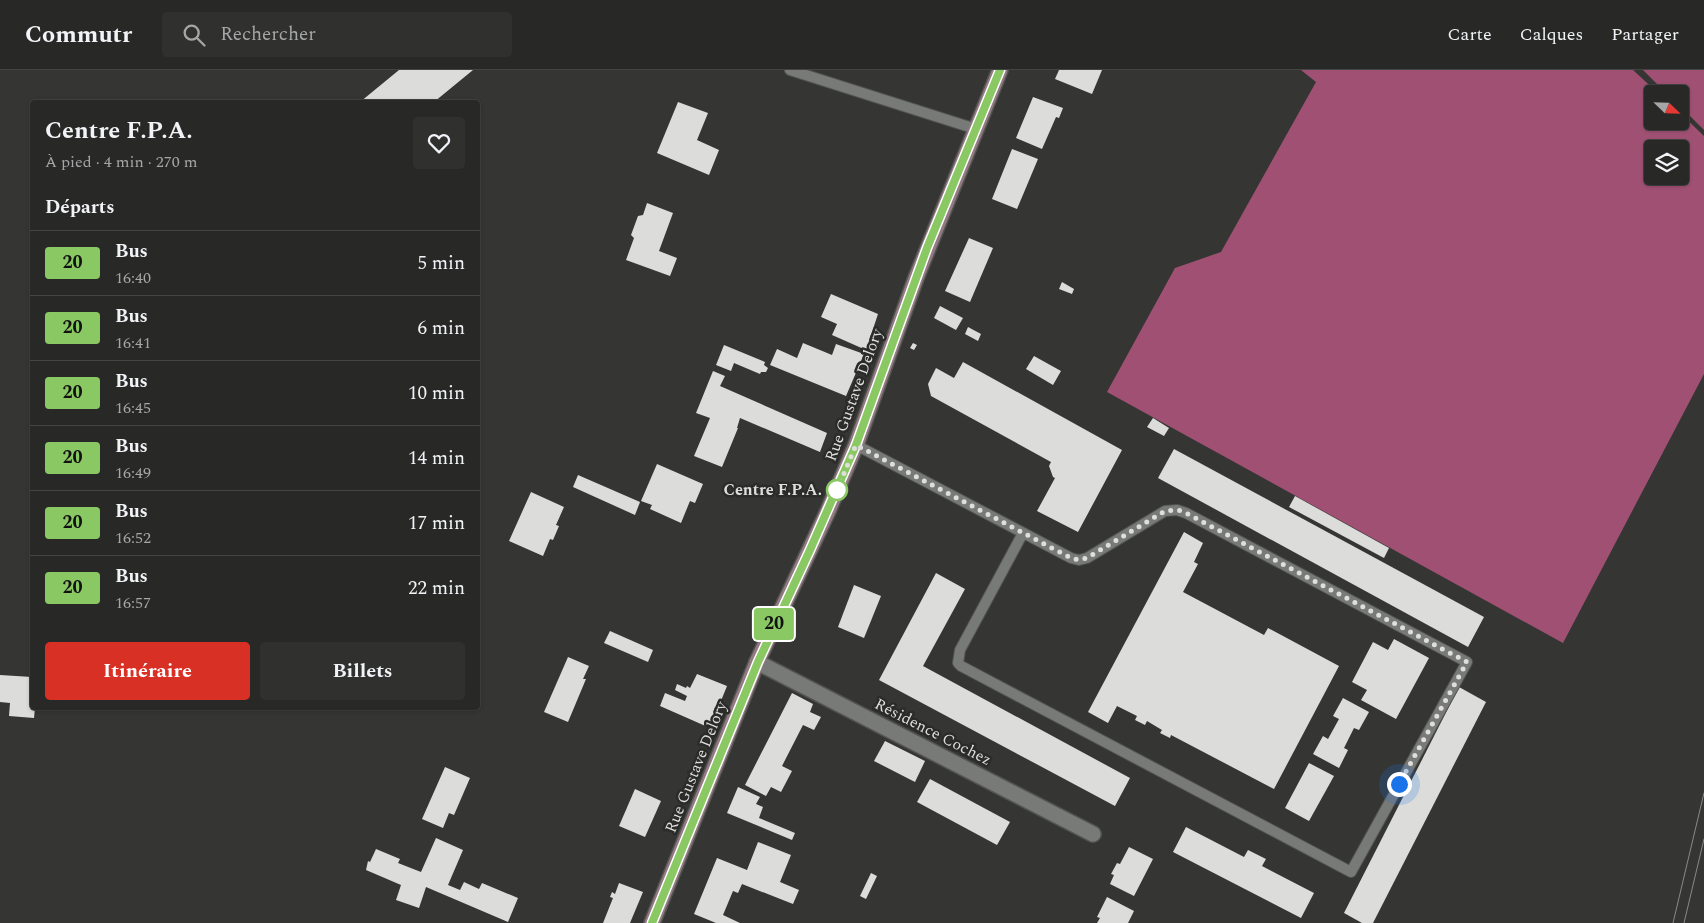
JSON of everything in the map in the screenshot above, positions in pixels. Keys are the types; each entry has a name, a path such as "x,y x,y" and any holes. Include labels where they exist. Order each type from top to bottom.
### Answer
{"street":[{"name":"Rue Gustave Delory","path":"652,923 758,662 856,445 916,278 1000,70"},
{"name":"Résidence Cochez","path":"758,662 1093,834"}],"lane":[{"path":"790,70 976,129"},
{"path":"856,445 1071,558 1079,560 1087,558 1165,511 1178,510 1467,662 1351,872 958,663 960,650 1023,533"}],"shaded area":[{"path":"1301,70 1633,70 1649,85 1644,85 1644,130 1689,130 1689,122 1704,136 1704,374 1563,643 1107,392 1175,268 1221,252 1316,82"},
{"path":"1643,70 1704,70 1704,130 1689,115 1689,85 1658,85"}],"building":[{"path":"399,70 473,70 436,100 362,100"},
{"path":"1059,70 1102,70 1092,94 1055,79"},
{"path":"1033,97 1063,108 1059,118 1056,117 1042,149 1016,138"},
{"path":"678,102 708,113 697,140 719,150 709,175 657,153"},
{"path":"1012,149 1038,159 1017,209 992,199"},
{"path":"647,203 673,213 659,251 677,258 670,276 626,260 634,238 631,235 638,216 643,215"},
{"path":"969,238 993,248 970,302 945,291"},
{"path":"1062,282 1074,289 1072,294 1059,289"},
{"path":"831,294 878,314 866,350 832,335 837,324 821,317"},
{"path":"940,306 963,318 956,330 934,318"},
{"path":"968,327 981,334 978,341 965,334"},
{"path":"803,343 832,355 836,344 864,354 846,396 770,365 777,349 797,358"},
{"path":"913,343 917,345 914,350 910,348"},
{"path":"724,345 765,362 764,365 768,368 766,372 761,372 760,374 734,363 731,371 716,365"},
{"path":"1034,356 1061,371 1053,385 1026,369"},
{"path":"963,362 1122,450 1078,532 1037,511 1055,478 1049,466 1051,462 931,396 928,384 936,368 954,378"},
{"path":"713,371 725,376 720,386 827,433 820,452 740,418 738,428 722,467 694,456 710,418 696,413"},
{"path":"1153,418 1169,428 1164,436 1147,427"},
{"path":"1174,449 1484,617 1468,647 1158,478"},
{"path":"657,464 703,484 695,503 690,501 681,523 650,509 652,505 641,501"},
{"path":"578,475 640,502 635,515 573,487"},
{"path":"531,492 564,507 556,525 559,526 553,540 550,539 543,556 509,541"},
{"path":"1295,496 1389,548 1384,558 1289,507"},
{"path":"1184,532 1203,543 1194,562 1198,564 1183,592 1264,635 1268,628 1339,666 1274,789 1171,735 1170,738 1160,733 1162,730 1147,721 1145,725 1135,720 1137,716 1117,706 1108,723 1088,712"},
{"path":"936,573 965,589 923,666 1130,778 1115,806 879,680"},
{"path":"854,585 881,596 864,638 838,627"},
{"path":"610,631 653,650 648,662 604,643"},
{"path":"1394,639 1429,658 1396,719 1361,700 1367,690 1352,682 1373,642 1388,650"},
{"path":"568,657 589,666 583,679 586,679 568,722 544,712"},
{"path":"697,674 727,686 710,728 660,706 665,693 685,701 687,696 675,690 677,684 690,688"},
{"path":"0,675 30,677 30,710 35,710 34,718 9,716 10,703 0,702"},
{"path":"1459,687 1486,702 1373,923 1362,923 1344,913"},
{"path":"792,693 813,704 810,712 821,717 814,730 803,725 782,766 792,771 781,792 771,787 766,796 745,785"},
{"path":"1343,698 1369,712 1359,730 1354,728 1344,748 1348,750 1339,768 1313,754 1323,736 1328,739 1339,719 1333,716"},
{"path":"885,741 925,761 915,782 874,761"},
{"path":"1309,763 1334,776 1309,821 1285,808"},
{"path":"445,767 470,778 454,815 449,813 443,828 422,819"},
{"path":"930,779 1010,822 997,845 917,802"},
{"path":"738,787 760,797 756,804 763,807 759,818 795,833 792,840 727,813"},
{"path":"635,789 661,801 645,837 619,826"},
{"path":"1186,827 1244,857 1248,850 1266,859 1262,866 1314,893 1301,918 1173,852"},
{"path":"436,838 463,850 448,885 460,890 464,882 479,889 482,883 518,898 508,922 426,887 419,908 396,900 401,885 366,870 368,861 370,862 376,849 400,859 398,863 421,872"},
{"path":"758,842 791,855 780,882 799,890 793,904 742,884 738,893 733,891 723,915 740,923 716,923 694,914 717,858 747,870"},
{"path":"1129,847 1153,859 1134,896 1110,884 1114,875 1111,874 1117,863 1120,864"},
{"path":"871,873 877,876 866,899 860,896"},
{"path":"619,883 643,892 630,923 603,923 613,898 610,897 612,892 615,894"},
{"path":"1107,897 1134,911 1128,923 1097,923 1100,918 1097,917"}],"tram line":[{"path":"1673,923 1704,793"},
{"path":"1684,923 1704,839"}],"bus line":[{"name":"20","path":"652,923 758,662 833,500 856,445 927,248 1000,70"}],"place":[{"name":"Centre F.P.A.","path":"837,490"}],"route":[{"path":"837,490 856,445 1071,558 1079,560 1087,558 1165,511 1178,510 1186,513 1467,662 1399,784"}]}
